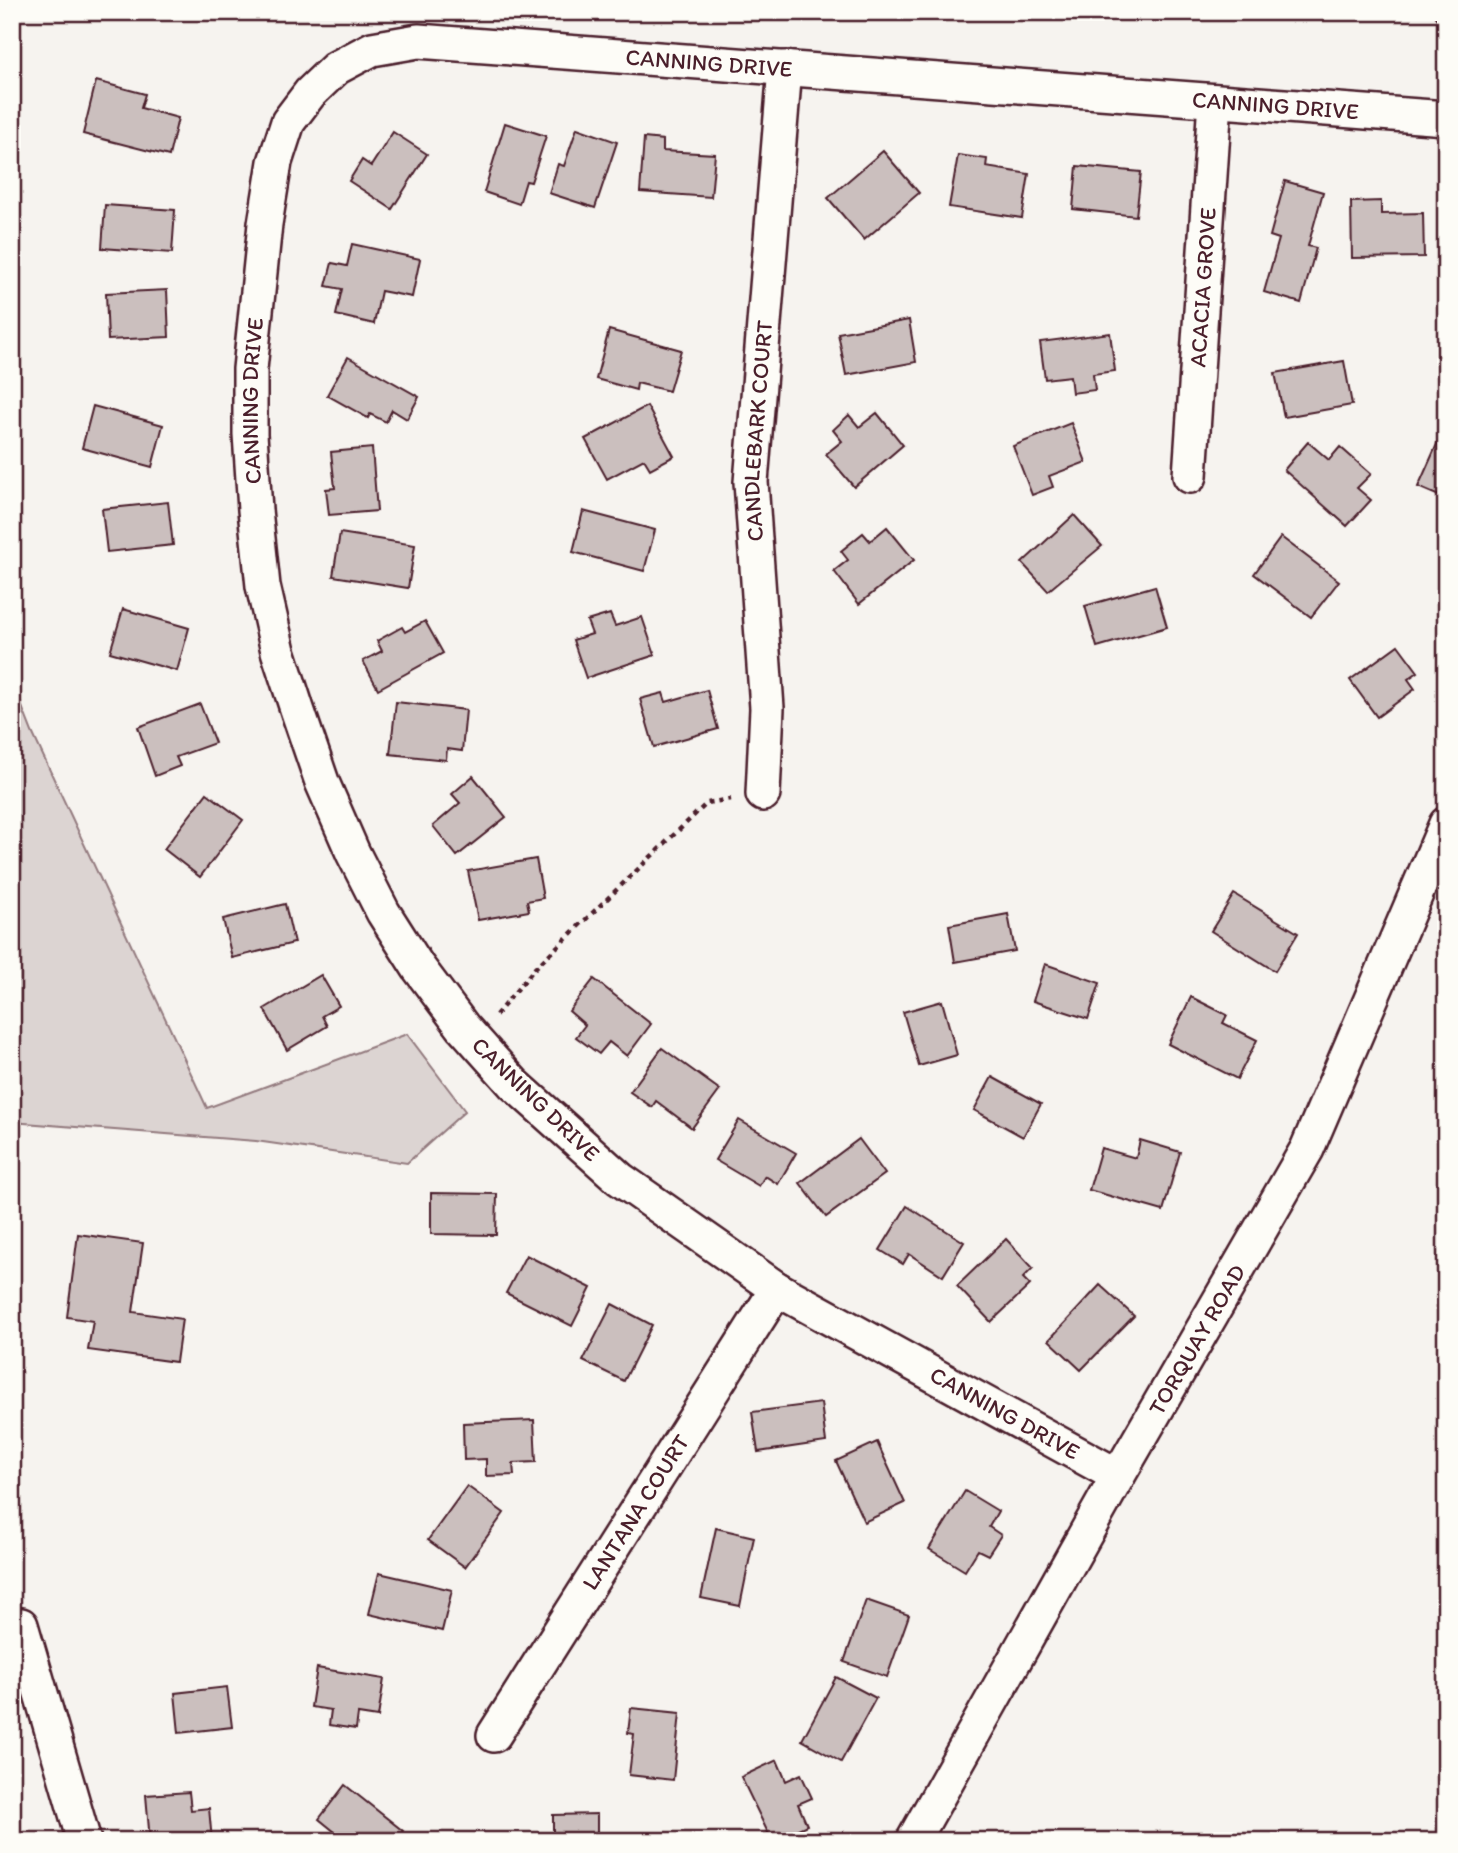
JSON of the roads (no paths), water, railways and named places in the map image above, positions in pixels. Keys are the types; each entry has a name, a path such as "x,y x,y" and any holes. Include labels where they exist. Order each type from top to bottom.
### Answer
{"street":[{"name":"CANNING DRIVE","path":"1118,1475 777,1289 620,1179 514,1084 475,1041 418,967 383,912 352,853 322,782 282,662 263,586 250,434 250,369 275,162 288,122 310,93 336,68 372,49 418,41 1446,118"},
{"name":"CANDLEBARK COURT","path":"763,794 766,708 751,482 785,68"},
{"name":"ACACIA GROVE","path":"1190,476 1215,101"},
{"name":"TORQUAY ROAD","path":"914,1841 1118,1475 1307,1149 1446,824"},
{"name":"LANTANA COURT","path":"494,1735 777,1289"},
{"path":"21,1625 84,1841"}]}
